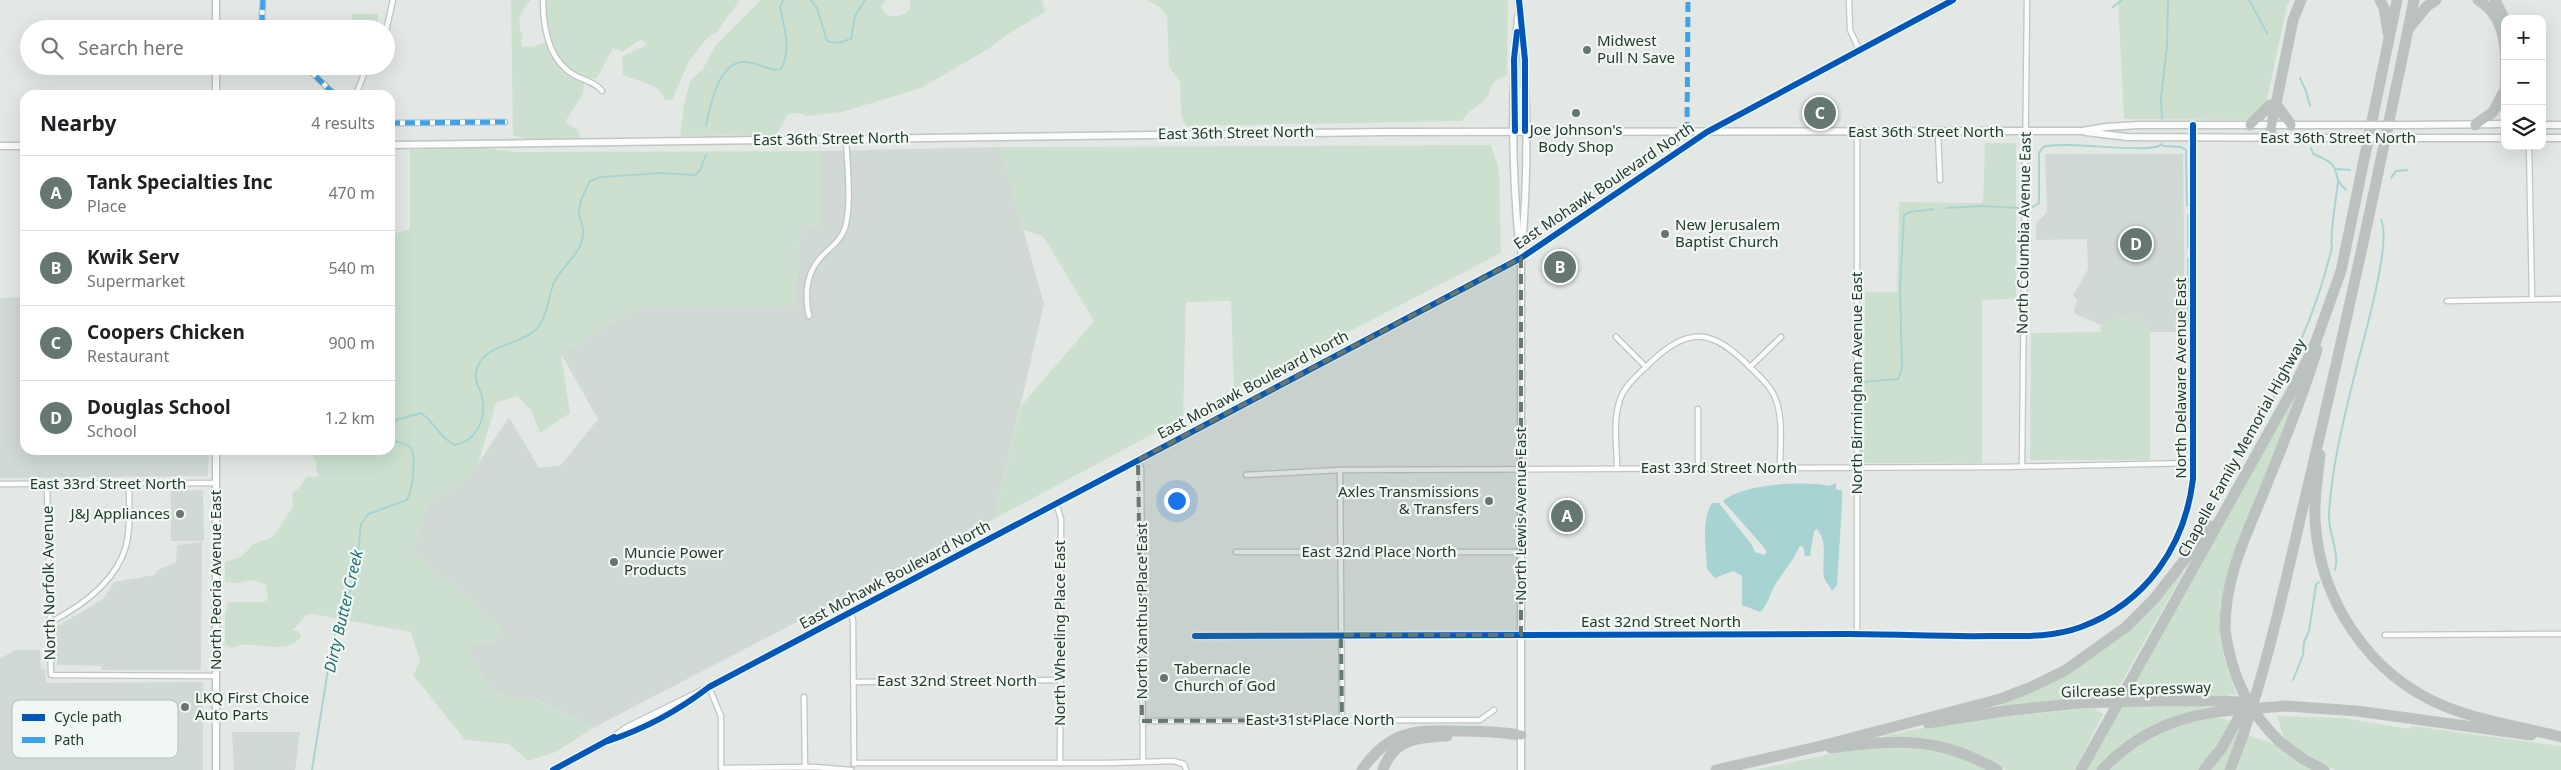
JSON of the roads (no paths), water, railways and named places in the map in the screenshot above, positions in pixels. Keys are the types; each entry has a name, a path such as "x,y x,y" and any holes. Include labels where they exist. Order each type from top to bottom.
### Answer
{"highway":[{"path":"2267,138 2288,16 2294,0"},
{"path":"2250,125 2273,104 2295,13 2301,0"},
{"path":"2380,0 2386,16 2389,40"},
{"name":"Chapelle Family Memorial Highway","path":"2081,770 2295,385 2315,344 2334,293 2346,249 2397,0"},
{"path":"2230,770 2260,679 2277,616 2326,412 2356,281 2414,0"},
{"path":"2408,30 2421,13 2436,0"},
{"path":"2478,0 2494,13 2504,34 2504,60"},
{"path":"2494,0 2502,15"},
{"path":"2475,125 2494,112 2501,97"},
{"path":"2273,104 2291,125"},
{"path":"2324,770 2303,759 2280,742 2257,718 2243,694 2230,658 2225,629 2226,594 2234,563 2305,392 2334,293"},
{"path":"2326,412 2315,498 2317,542 2328,584 2340,611 2357,637 2378,661 2396,677 2433,700 2459,711 2561,738"},
{"path":"1821,746 2000,699 2029,688 2066,670 2120,632 2154,599 2233,495"},
{"path":"2204,770 2222,749 2260,679"},
{"name":"Gilcrease Expressway","path":"1716,770 1949,719 2081,703 2203,700 2358,711 2561,738"},
{"path":"2102,770 2129,745 2166,724 2209,712 2285,706"},
{"path":"1362,770 1383,745 1406,733 1424,730 1448,730 1500,731 1521,735"},
{"path":"1383,770 1395,750 1413,738 1521,735"},
{"path":"1787,754 1885,741 1915,742 1951,749 1997,770"}],"main road":[{"path":"216,0 216,20"},
{"name":"North Lewis Avenue East","path":"1519,0 1514,59 1515,203 1521,258"},
{"name":"North Lewis Avenue East","path":"1519,0 1525,60 1526,204 1521,258 1521,770"},
{"path":"216,75 216,90"},
{"name":"East 36th Street North","path":"395,145 1515,131 2026,132 2082,131 2115,126 2501,124"},
{"path":"2546,125 2561,125"},
{"name":"East 36th Street North","path":"2082,131 2105,136 2193,138 2501,137"},
{"path":"1672,132 1674,154"},
{"path":"2546,138 2561,138"},
{"path":"0,146 20,146"},
{"name":"North Peoria Avenue East","path":"216,455 216,770"}],"street":[{"path":"262,20 263,0"},
{"path":"388,20 393,0"},
{"path":"543,0 548,41 559,63 575,75 596,84 602,91"},
{"path":"1849,0 1850,30 1859,50"},
{"name":"East Mohawk Boulevard North","path":"552,770 608,741 628,734 672,712 709,688 850,612 1521,258 1707,132 1953,0"},
{"name":"North Columbia Avenue East","path":"2022,466 2027,0"},
{"path":"314,75 330,90"},
{"path":"358,90 364,75"},
{"path":"395,123 505,122"},
{"name":"North Delaware Avenue East","path":"2120,607 2153,578 2174,546 2190,502 2193,480 2193,125"},
{"name":"North Birmingham Avenue East","path":"1857,132 1857,634"},
{"path":"1938,132 1940,180"},
{"path":"809,316 806,303 808,277 814,265 842,235 845,227 847,202 846,138"},
{"path":"2529,150 2532,299"},
{"path":"2447,301 2561,299"},
{"path":"1616,468 1619,402 1625,390 1671,344 1684,338 1701,336 1725,344 1772,390 1777,403 1780,468"},
{"path":"1616,337 1646,367"},
{"path":"1750,367 1781,337"},
{"path":"1698,409 1698,467"},
{"name":"North Xanthus Place East","path":"1138,460 1140,469 1142,556 1143,762"},
{"name":"East 33rd Street North","path":"1246,475 1340,470 1780,468 2192,463"},
{"path":"1340,470 1342,720"},
{"name":"East 33rd Street North","path":"0,484 130,485 216,483"},
{"name":"North Norfolk Avenue","path":"47,484 51,675 216,676"},
{"path":"49,623 88,599 102,586 117,566 125,548 129,526 130,485"},
{"name":"North Wheeling Place East","path":"1056,504 1061,519 1060,763"},
{"name":"East 32nd Place North","path":"1236,552 1521,552"},
{"name":"East 32nd Street North","path":"1195,636 1341,634 1857,634 2042,636 2081,627 2120,607"},
{"path":"709,688 721,721 721,768 805,767 851,770 854,763 854,620 850,612"},
{"path":"2385,635 2561,634"},
{"name":"East 32nd Street North","path":"853,682 1061,680"},
{"path":"804,697 805,767"},
{"name":"East 31st Place North","path":"1142,721 1480,720 1494,710"},
{"path":"854,763 1173,761 1184,764 1186,770"}],"water":[{"path":"1805,483 1830,486 1836,483 1836,489 1842,491 1842,504 1837,585 1832,591 1824,577 1824,546 1817,529 1814,531 1810,556 1805,556 1803,546 1799,547 1775,586 1766,605 1760,612 1742,605 1742,576 1733,571 1715,578 1707,569 1705,527 1706,518 1712,503 1719,503 1752,545 1755,552 1764,555 1767,552 1762,545 1723,501 1732,495 1759,487"}],"waterway":[{"name":"Dirty Butter Creek","path":"706,126 713,96 729,68 737,63 747,62 777,70 781,69 787,46 780,6 784,0"},
{"name":"Dirty Butter Creek","path":"811,0 817,8 827,41 837,43 851,39 855,16 865,0"},
{"path":"2113,7 2122,0"},
{"path":"2162,119 2161,97 2167,47 2168,0"},
{"path":"2249,0 2267,33"},
{"path":"2300,78 2310,106"},
{"path":"2031,208 2039,203 2039,153 2043,147 2070,145 2143,148 2162,144"},
{"path":"2163,146 2181,147 2186,150 2187,206"},
{"path":"2311,148 2313,154 2324,159 2334,167 2338,179 2346,190"},
{"name":"Dirty Butter Creek","path":"395,422 421,413 445,438 455,445 468,440 477,430 483,409 482,397 476,376 478,366 490,352 523,338 538,327 546,312 551,290 556,279 574,256 581,243 583,230 579,210 590,181 601,177 663,173 695,175 700,170 706,155"},
{"path":"2337,169 2350,170"},
{"path":"2391,178 2396,171 2407,170"},
{"path":"2252,436 2288,368 2318,297 2332,247 2332,226 2338,181"},
{"path":"1947,208 1982,206 2019,208"},
{"path":"1862,460 1862,382 1898,379 1902,368 1900,288 1904,215 1910,212 1934,209"},
{"path":"2188,215 2188,248"},
{"path":"2335,570 2336,556 2329,521 2333,476 2344,420 2376,290 2383,248 2381,220"},
{"path":"2188,258 2188,324"},
{"name":"Dirty Butter Creek","path":"312,770 330,657 340,611 351,589 357,563 361,524 368,514 407,500 411,489 414,464 412,450 409,446 395,441"},
{"path":"2293,680 2303,655 2304,642 2309,631 2316,585 2319,582"}],"place":[{"name":"Midwest Pull N Save","path":"1587,50"},
{"name":"Joe Johnson's Body Shop","path":"1576,113"},
{"name":"Coopers Chicken","path":"1820,113"},
{"name":"New Jerusalem Baptist Church","path":"1665,234"},
{"name":"Douglas School","path":"2136,244"},
{"name":"Kwik Serv","path":"1560,267"},
{"name":"Axles Transmissions & Transfers","path":"1489,501"},
{"name":"J&J Appliances","path":"180,514"},
{"name":"Tank Specialties Inc","path":"1567,516"},
{"name":"Muncie Power Products","path":"614,562"},
{"name":"Tabernacle Church of God","path":"1164,678"},
{"name":"LKQ First Choice Auto Parts","path":"185,707"}]}
